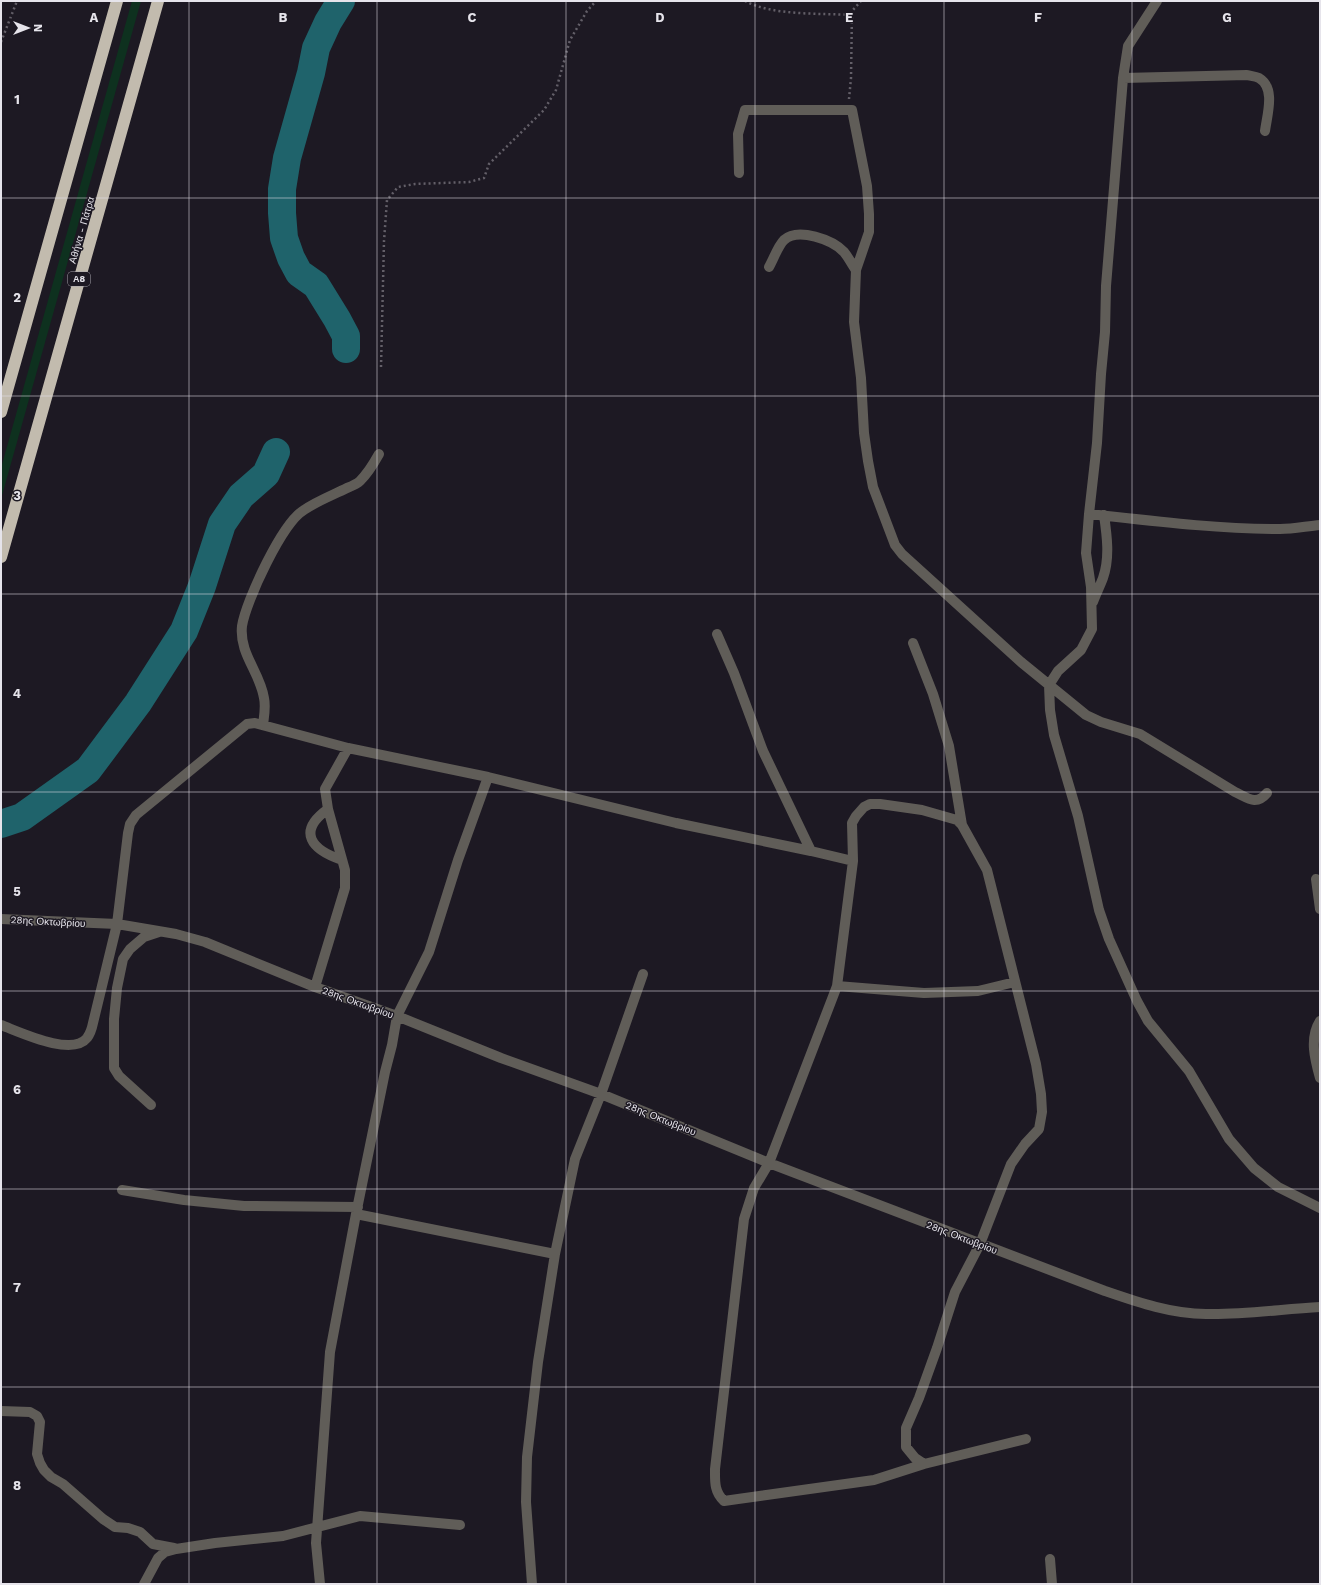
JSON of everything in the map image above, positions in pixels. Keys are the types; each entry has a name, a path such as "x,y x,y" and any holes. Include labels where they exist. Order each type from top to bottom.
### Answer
{"highway":[{"path":"1,412 117,1"},
{"name":"Αθήνα - Πάτρα","path":"1,557 158,1"}],"street":[{"path":"1157,1 1128,46 1123,78 1106,286 1105,332 1097,443 1086,553 1092,629 1081,650 1058,670 1049,685 1050,710 1054,736 1078,816 1099,910 1108,939 1137,1001 1148,1021 1189,1071 1229,1139 1254,1168 1278,1187 1320,1208"},
{"path":"1123,78 1246,75 1258,78 1264,83 1269,92 1266,131"},
{"path":"739,173 738,134 745,110 852,110 867,186 869,214 869,232 856,270 854,322 861,378 864,433 874,487 895,545 902,554 1021,662 1086,715 1101,722 1140,734 1236,792 1257,801 1267,793"},
{"path":"769,267 785,239 791,236 803,234 813,236 837,247 844,252 856,270"},
{"path":"263,725 265,712 264,697 241,640 245,615 251,598 267,564 292,519 303,510 360,482 380,454"},
{"path":"1089,514 1185,524 1236,527 1282,529 1320,525"},
{"path":"1091,605 1103,577 1106,564 1108,546 1104,515"},
{"path":"717,634 763,751 811,851"},
{"path":"913,643 933,694 949,746 962,825"},
{"path":"1,1025 64,1046 76,1045 87,1038 93,1023 117,924 130,824 136,815 247,724 255,723 348,748 488,777 676,823 853,861"},
{"path":"315,987 345,888 345,870 328,809 325,789 348,748"},
{"path":"320,1584 316,1543 330,1352 385,1072 397,1016 429,952 458,860 488,777"},
{"path":"924,1464 915,1458 906,1447 906,1428 919,1398 955,1292 980,1244 1011,1164 1025,1144 1039,1129 1042,1112 1036,1064 986,870 962,825 957,820 942,814 922,810 870,804 860,811 852,824 853,861 837,986 769,1163 754,1188 744,1219 715,1469 717,1495 724,1501 874,1480 924,1464 1026,1439"},
{"path":"328,809 318,816 311,826 310,834 312,840 319,849 326,854 342,860"},
{"path":"1316,879 1320,909"},
{"name":"28ης Οκτωβρίου","path":"1,919 117,924 205,942 315,987 397,1016 502,1058 601,1094 769,1163 980,1244 1105,1291 1166,1309 1206,1314 1320,1307"},
{"path":"151,1105 119,1076 114,1068 114,1019 117,988 123,959 130,949 144,937 160,932"},
{"path":"532,1584 526,1502 528,1457 538,1362 555,1254 575,1159 601,1094 643,974"},
{"path":"837,986 924,993 978,991 1015,982"},
{"path":"1320,1021 1315,1034 1314,1051 1320,1078"},
{"path":"122,1190 184,1200 244,1206 357,1210 555,1254"},
{"path":"1,1411 30,1412 37,1416 40,1422 37,1454 44,1470 51,1477 63,1484 103,1519 115,1527 128,1528 140,1532 153,1544 176,1549"},
{"path":"144,1584 158,1558 166,1552 176,1549 215,1543 283,1536 360,1516 460,1525"},
{"path":"1050,1560 1052,1584"}],"path":[{"path":"1,42 17,1"},
{"path":"380,367 384,241 387,200 398,187 415,184 469,182 484,178 489,164 544,110 556,90 570,40 587,11 596,1"},
{"path":"745,1 755,7 778,11 852,15"},
{"path":"852,110 849,98 851,78 852,11 861,1"}],"green space":[{"path":"132,1 141,1 1,499 1,468"}],"waterway":[{"path":"341,1 328,22 316,48 311,73 287,158 282,189 282,213 284,238 291,258 299,273 316,285 337,319 346,336 346,349"},
{"path":"1,824 22,817 88,770 138,703 184,631 202,586 222,524 241,496 266,474 276,452"}]}
